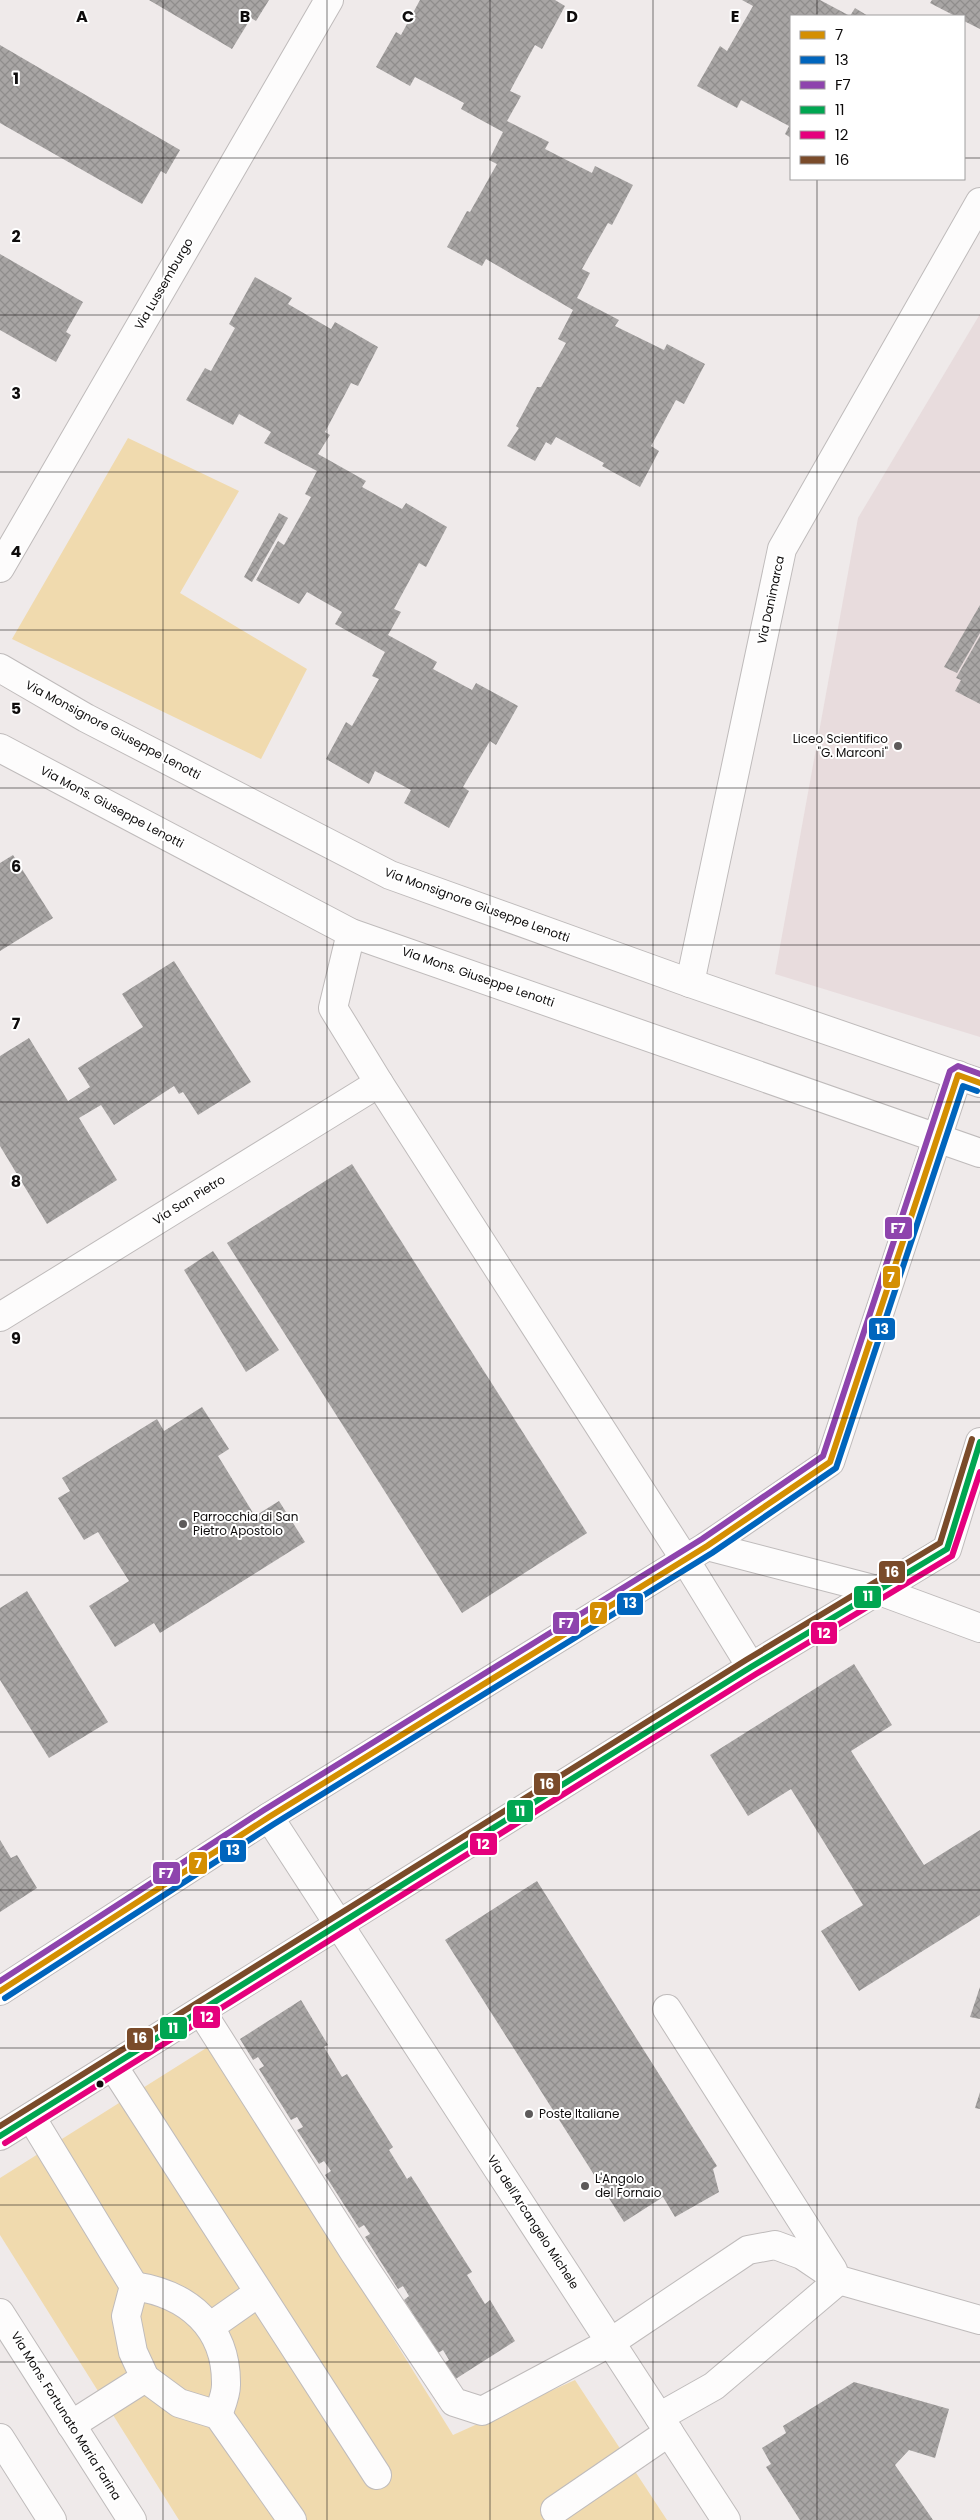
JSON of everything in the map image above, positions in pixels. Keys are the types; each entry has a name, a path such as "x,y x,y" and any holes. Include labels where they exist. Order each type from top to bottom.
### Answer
{"street":[{"name":"Via Lussemburgo","path":"0,568 329,0"},
{"name":"Via Danimarca","path":"690,983 782,550 980,202"},
{"name":"Via Monsignore Giuseppe Lenotti","path":"0,668 86,718 390,874 690,983 969,1079"},
{"name":"Via Mons. Giuseppe Lenotti","path":"0,748 351,933 980,1153"},
{"path":"351,933 333,1008 379,1083 695,1552 751,1667"},
{"path":"0,1991 269,1817 695,1552 830,1462 937,1138 969,1079"},
{"name":"Via San Pietro","path":"0,1317 379,1083"},
{"path":"0,2136 751,1667 947,1549 980,1442"},
{"path":"695,1552 877,1590 980,1628"},
{"name":"Via dell'Arcangelo Michele","path":"269,1817 726,2520"},
{"path":"667,2009 839,2280"},
{"path":"201,2011 354,2252 454,2402 482,2411 610,2342 748,2250 775,2245 802,2254 839,2280 980,2320"},
{"path":"113,2066 258,2294 377,2475"},
{"path":"31,2117 134,2286 126,2316 133,2352 145,2378 179,2403 218,2415 292,2520"},
{"path":"555,2510 714,2386 839,2280"},
{"path":"134,2286 154,2289 184,2302 211,2326 222,2354 226,2386 218,2415"},
{"path":"211,2326 258,2294"},
{"name":"Via Mons. Fortunato Maria Farina","path":"0,2313 132,2520"},
{"path":"71,2425 145,2378"},
{"path":"0,2438 52,2520"}],"shaded area":[{"name":"Liceo Scientifico \"G. Marconi\"","path":"980,314 980,1037 775,974 858,518"},
{"path":"128,438 239,491 180,593 307,669 261,759 12,639"},
{"path":"211,2045 453,2435 575,2380 667,2520 179,2520 0,2235 0,2178"}],"building":[{"path":"149,0 269,0 256,21 251,18 232,49"},
{"path":"420,0 555,0 565,6 542,49 535,45 510,91 521,96 507,121 549,142 545,149 592,173 595,166 633,185 612,225 608,223 582,269 590,273 577,298 619,320 615,326 664,350 667,344 705,364 684,404 676,400 651,446 659,451 640,487 602,466 604,463 556,437 551,445 546,442 535,461 507,446 519,428 516,426 537,387 541,387 566,343 558,339 573,310 486,259 482,266 447,247 467,211 470,212 497,164 489,160 503,132 461,109 464,103 415,77 410,86 376,67 396,32 401,35"},
{"path":"742,0 820,0 848,15 790,15 790,137 785,134 789,126 741,100 737,108 697,86 720,46 727,51 753,6"},
{"path":"932,0 980,0 980,29 965,22 965,15 953,15 930,3"},
{"path":"855,8 866,15 851,15"},
{"path":"0,45 180,150 166,174 161,171 142,204 0,123"},
{"path":"0,254 83,302 66,332 71,335 56,362 0,330"},
{"path":"255,277 292,298 288,304 331,329 335,322 378,347 358,386 351,383 325,432 330,435 318,454 366,481 362,487 402,509 406,503 447,527 426,567 419,563 394,609 401,612 388,635 437,662 433,669 472,690 476,683 518,706 496,745 490,741 463,787 469,791 449,828 404,803 411,790 375,771 369,784 326,759 346,722 352,726 379,679 372,676 385,652 335,624 342,612 307,592 299,604 256,580 278,541 284,545 311,497 305,494 317,471 264,443 271,432 239,414 233,425 186,400 205,368 211,371 235,328 229,324"},
{"path":"279,513 288,518 252,582 244,577"},
{"path":"980,605 980,633 957,673 944,667"},
{"path":"980,636 980,704 955,691 961,680 956,678"},
{"path":"13,855 53,918 0,951 0,863"},
{"path":"174,961 251,1082 198,1115 183,1092 179,1094 174,1086 114,1125 101,1105 79,1118 117,1180 47,1224 0,1146 0,1056 29,1038 68,1101 90,1087 78,1068 143,1027 122,994"},
{"path":"352,1164 587,1533 462,1613 227,1243"},
{"path":"213,1251 279,1350 246,1372 184,1270"},
{"name":"Parrocchia di San Pietro Apostolo","path":"202,1407 229,1449 218,1456 255,1516 279,1501 305,1542 160,1633 154,1623 115,1647 89,1606 129,1581 98,1532 84,1540 58,1498 70,1491 62,1478 157,1419 164,1431"},
{"path":"27,1591 108,1722 49,1758 0,1680 0,1608"},
{"path":"854,1664 892,1725 851,1751 924,1865 980,1830 980,1915 859,1991 821,1931 863,1905 791,1789 748,1816 710,1755"},
{"path":"0,1840 11,1858 17,1855 37,1888 0,1912"},
{"path":"537,1881 717,2166 713,2169 719,2192 675,2217 663,2197 624,2222 445,1940"},
{"path":"980,1987 980,2019 970,2017"},
{"path":"301,2000 328,2045 324,2047 342,2077 347,2074 393,2147 389,2150 407,2179 411,2176 472,2272 467,2275 485,2304 490,2300 515,2341 454,2380 444,2363 449,2360 443,2350 438,2353 404,2300 409,2296 403,2286 398,2289 365,2237 370,2234 364,2225 359,2228 325,2175 331,2171 324,2161 319,2164 297,2130 303,2127 297,2117 291,2120 259,2069 264,2066 258,2057 253,2060 240,2039"},
{"path":"980,2092 980,2109 975,2108"},
{"path":"854,2382 949,2409 935,2458 909,2450 895,2465 933,2520 800,2520 766,2467 771,2464 762,2448 786,2433 783,2426"}],"transit line":[{"name":"F7","path":"0,1981 264,1810 702,1539 823,1456 950,1071 958,1066 980,1074"},
{"name":"7","path":"0,1991 269,1817 707,1546 830,1462 958,1075 980,1083"},
{"name":"13","path":"5,1998 274,1824 712,1553 836,1468 963,1086 977,1091"},
{"name":"16","path":"0,2126 746,1660 940,1543 972,1439"},
{"name":"11","path":"0,2136 751,1667 947,1549 980,1442"},
{"name":"12","path":"5,2143 756,1674 952,1556 980,1472"}],"place":[{"name":"Liceo Scientifico \"G. Marconi\"","path":"898,746"},
{"name":"Parrocchia di San Pietro Apostolo","path":"183,1524"},
{"name":"Poste Italiane","path":"529,2114"},
{"name":"L'Angolo del Fornaio","path":"585,2186"}]}
